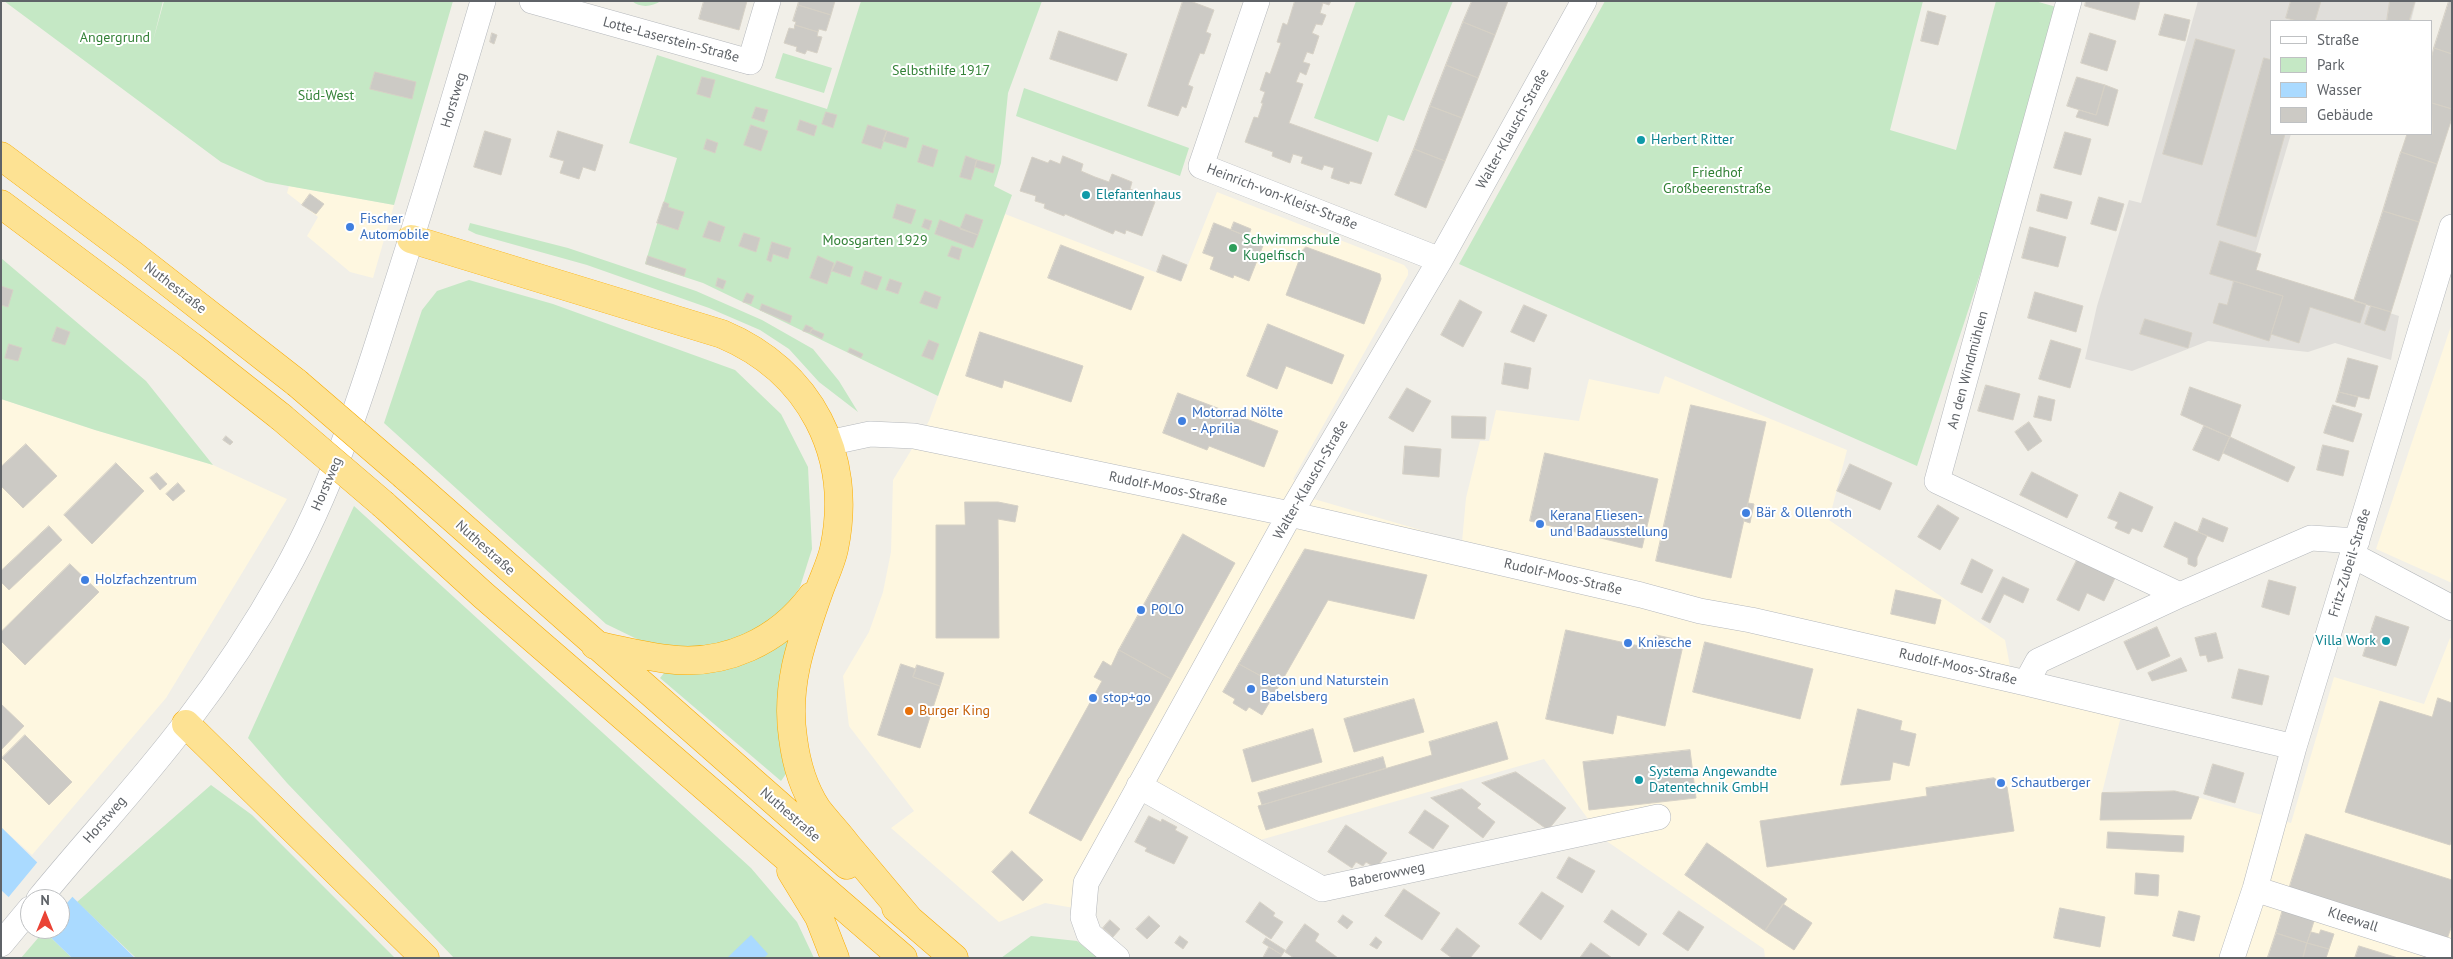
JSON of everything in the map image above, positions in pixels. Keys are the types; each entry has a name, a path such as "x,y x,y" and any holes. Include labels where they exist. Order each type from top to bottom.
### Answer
{"highway":[{"name":"Nuthestraße","path":"1,156 132,254 296,383 405,476 595,646 954,958"},
{"path":"1,204 191,346 281,418 384,505 483,595 903,958"},
{"path":"411,239 740,342 756,351 787,375 812,407 828,443 836,469 839,496 838,523 834,550 794,666 790,714 798,763 817,809 909,919"},
{"path":"595,646 686,661 724,656 760,643 791,621 804,608 825,576"},
{"path":"186,724 425,958"},
{"path":"777,848 819,917 834,958"}],"street":[{"name":"Horstweg","path":"47,889 186,724 255,624 312,520 338,459 359,401 411,239 483,1"},
{"name":"Lotte-Laserstein-Straße","path":"532,1 750,62 768,1"},
{"name":"Heinrich-von-Kleist-Straße","path":"1257,1 1201,166 1440,260"},
{"name":"Walter-Klausch-Straße","path":"1117,958 1089,934 1083,917 1086,883 1290,514 1440,260 1584,1"},
{"name":"An den Windmühlen","path":"2069,1 1938,481 2180,595"},
{"name":"Fritz-Zubeil-Straße","path":"2232,958 2255,889 2294,747 2452,227"},
{"name":"Rudolf-Moos-Straße","path":"828,443 870,434 914,436 1290,514 1641,595 1700,611 1751,620 2294,747"},
{"path":"2026,683 2038,661 2180,595 2311,538 2354,548 2452,608"},
{"name":"Baberowweg","path":"1139,786 1322,889 1658,817"},
{"name":"Kleewall","path":"2255,889 2452,952"},
{"path":"1,944 20,921"}],"shaded area":[{"path":"2198,1 2416,1 2411,20 2270,20 2270,135 2291,135 2251,268 2399,316 2391,360 2335,343 2308,352 2208,341 2132,371 2085,359 2097,306 2129,200 2141,203"},
{"name":"Fischer Automobile","path":"289,186 394,205 373,278 350,272 307,236 318,217 287,193"},
{"path":"1217,192 1404,265 1408,270 1408,275 1293,479 1314,499 1462,542 1466,498 1480,441 1489,441 1496,410 1579,421 1589,379 1659,394 1665,376 1847,450 1829,520 2005,640 2010,666 2126,696 2102,793 2175,791 2291,823 2334,677 2424,704 2450,638 2452,639 2452,958 1765,958 1764,949 1602,838 1544,759 1246,844 1139,787 1074,908 1045,903 999,922 891,828 914,811 849,726 843,676 869,632 883,592 891,552 893,480 929,421 1005,214 1181,282"},
{"path":"2452,323 2452,583 2376,549"},
{"path":"1,399 95,430 213,465 287,499 166,698 32,855 1,827"}],"green space":[{"name":"Süd-West","path":"4,1 163,1 153,41 164,1 453,1 394,205 266,182 221,162"},
{"path":"632,1 661,1 654,5 646,6"},
{"name":"Moosgarten 1929","path":"861,1 1042,1 1008,93 1001,163 994,186 1012,195 938,396 703,283 645,264 677,158 629,143 657,55 827,109"},
{"path":"1356,1 1453,1 1404,121 1388,115 1378,142 1314,118"},
{"name":"Friedhof Großbeerenstraße","path":"1605,1 1923,1 1890,130 1956,150 1996,1 2035,1 2060,8 2015,168 1917,466 1459,264"},
{"path":"783,53 832,68 824,93 775,78"},
{"path":"1024,88 1189,148 1180,176 1016,116"},
{"path":"470,223 568,248 696,291 762,320 813,349 839,381 858,412 819,382 789,349 760,330 709,308 587,265 476,234 468,230"},
{"path":"1,258 146,381 213,465 95,430 1,399"},
{"path":"469,280 553,304 735,370 781,414 808,467 812,549 800,587 784,610 760,629 736,641 702,648 671,648 641,641 606,624 384,423 422,310 437,291"},
{"path":"354,506 751,868 797,922 814,958 454,958 287,783 248,738"},
{"path":"801,615 785,655 778,690 786,774 781,781 660,678 668,668"},
{"path":"211,785 252,815 395,958 136,958 77,902"},
{"path":"1031,936 1077,941 1098,958 1001,958"},
{"path":"37,939 52,939 72,958 21,958"}],"water":[{"path":"1,827 64,889 20,889 20,908 1,890"},
{"path":"70,894 135,958 72,958 52,939 70,939"},
{"path":"751,935 768,954 764,958 727,958"}],"pier":[{"path":"40,859 68,889 20,889 20,911 7,899"},
{"path":"70,891 74,895 70,900"}],"building":[{"path":"704,1 747,1 739,30 699,19"},
{"path":"799,1 835,1 831,15 798,5"},
{"path":"1183,1 1190,1 1214,10 1206,32 1211,34 1209,40 1204,54 1200,53 1188,85 1193,87 1186,108 1182,106 1178,116 1148,106"},
{"path":"1295,1 1331,1 1329,5 1323,3 1320,13 1326,15 1322,25 1316,24 1312,33 1319,36 1313,54 1307,52 1303,62 1310,64 1306,75 1300,72 1296,82 1303,84 1289,123 1372,153 1361,184 1350,181 1349,184 1331,178 1334,168 1324,165 1322,170 1301,163 1303,157 1293,154 1290,163 1272,156 1273,152 1245,142 1254,117 1258,118 1265,92 1260,90 1266,72 1270,74 1281,43 1277,42 1283,23 1287,25"},
{"path":"1472,1 1508,1 1495,35 1463,22"},
{"path":"2086,1 2140,1 2135,20 2085,6"},
{"path":"2291,1 2321,1 2315,20 2286,18"},
{"path":"2390,1 2415,1 2409,20 2387,20"},
{"path":"2449,1 2452,1 2452,54 2434,48"},
{"path":"798,5 831,15 826,31 819,29 818,32 795,25 796,22 793,21"},
{"path":"1928,11 1946,16 1938,45 1921,41"},
{"path":"2165,14 2190,20 2185,41 2159,35"},
{"path":"1463,22 1495,35 1478,78 1446,65"},
{"path":"795,25 818,32 817,36 822,37 817,53 807,50 805,54 796,51 797,47 784,43 789,28 794,29"},
{"path":"1059,31 1127,54 1117,81 1050,59"},
{"path":"492,33 497,35 494,44 490,42"},
{"path":"2090,33 2116,41 2107,71 2081,63"},
{"path":"2196,39 2235,50 2202,165 2163,154"},
{"path":"2434,48 2452,54 2452,109 2433,103"},
{"path":"2264,58 2270,60 2270,135 2285,135 2256,237 2217,225"},
{"path":"1446,65 1478,78 1462,118 1430,106"},
{"path":"375,72 416,82 412,99 370,89"},
{"path":"702,77 715,80 710,98 697,94"},
{"path":"2077,77 2105,85 2096,115 2067,106"},
{"path":"2105,85 2118,90 2108,126 2076,117 2079,110 2096,115"},
{"path":"2433,103 2452,109 2452,118 2437,164 2401,152 2407,135 2433,135"},
{"path":"1430,106 1462,118 1445,161 1414,149"},
{"path":"756,107 768,110 764,122 752,118"},
{"path":"826,112 837,115 833,128 822,124"},
{"path":"800,120 817,126 814,136 797,130"},
{"path":"751,125 768,131 761,151 744,145"},
{"path":"868,125 887,131 881,149 862,143"},
{"path":"485,131 511,139 501,175 474,167"},
{"path":"558,131 603,145 595,171 583,167 579,179 560,173 564,161 550,157"},
{"path":"887,131 909,138 906,148 883,141"},
{"path":"2065,132 2091,139 2081,175 2054,168"},
{"path":"707,139 718,143 715,153 704,149"},
{"path":"923,145 938,150 933,167 918,162"},
{"path":"1414,149 1445,161 1426,208 1395,195"},
{"path":"2401,152 2437,164 2419,222 2383,211"},
{"path":"966,156 977,160 971,180 960,177"},
{"name":"Elefantenhaus","path":"1063,156 1083,164 1081,171 1095,177 1109,182 1112,174 1132,182 1130,189 1140,193 1139,196 1155,202 1142,236 1126,230 1125,234 1115,230 1113,234 1065,214 1064,216 1044,208 1045,204 1035,201 1036,196 1020,191 1032,157 1048,163 1050,160 1060,164"},
{"path":"977,160 995,165 993,173 975,167"},
{"path":"310,194 324,204 316,214 302,205"},
{"path":"2041,194 2072,202 2067,219 2037,211"},
{"path":"2099,197 2124,204 2116,231 2091,224"},
{"path":"664,202 669,204 668,207 684,212 678,230 657,223"},
{"path":"897,204 916,210 911,224 893,218"},
{"path":"2383,211 2419,222 2391,312 2354,301"},
{"path":"966,214 983,220 978,235 960,229"},
{"path":"925,219 932,221 929,230 922,227"},
{"path":"940,220 978,235 973,248 935,234"},
{"path":"709,221 725,227 720,242 703,237"},
{"path":"1234,222 1251,229 1248,237 1231,230"},
{"name":"Schwimmschule Kugelfisch","path":"1214,223 1264,243 1249,281 1234,275 1233,278 1210,269 1214,257 1203,253"},
{"path":"2030,227 2066,237 2058,267 2022,258"},
{"path":"744,233 760,238 756,252 739,246"},
{"path":"2220,241 2261,254 2256,270 2366,304 2360,323 2310,307 2299,343 2271,334 2283,296 2210,274"},
{"path":"772,242 791,248 788,259 773,254 771,262 767,260"},
{"path":"1061,245 1144,277 1131,310 1048,278"},
{"path":"952,246 962,249 959,260 948,256"},
{"path":"1306,247 1380,274 1381,279 1364,324 1286,295 1303,250"},
{"path":"1163,255 1187,265 1181,281 1157,272"},
{"path":"648,256 686,269 684,276 646,264"},
{"path":"818,256 834,263 827,284 810,278"},
{"path":"837,261 853,267 850,277 832,271"},
{"path":"865,271 882,277 877,290 861,284"},
{"path":"718,278 726,281 723,289 716,286"},
{"path":"890,279 902,283 898,294 886,290"},
{"path":"2234,281 2283,296 2269,341 2213,323 2219,303 2227,305"},
{"path":"1,286 13,290 8,307 1,305"},
{"path":"925,291 941,297 937,309 920,303"},
{"path":"2035,292 2083,306 2076,332 2028,318"},
{"path":"747,293 754,296 751,304 743,302"},
{"path":"1460,300 1482,312 1463,347 1441,335"},
{"path":"762,304 792,316 790,323 760,310"},
{"path":"1524,305 1547,315 1534,342 1511,332"},
{"path":"2371,306 2391,312 2385,331 2365,324"},
{"path":"2145,319 2192,333 2188,348 2140,334"},
{"path":"1268,324 1344,355 1332,384 1286,366 1277,389 1247,376"},
{"path":"806,325 813,328 810,333 803,331"},
{"path":"57,327 70,332 65,345 52,341"},
{"path":"812,329 824,334 822,339 810,333"},
{"path":"980,332 1083,366 1071,402 1004,380 1002,388 966,376"},
{"path":"929,340 939,344 933,360 922,356"},
{"path":"2051,340 2081,349 2070,388 2039,379"},
{"path":"9,344 22,348 18,361 5,358"},
{"path":"850,348 863,354 861,358 848,352"},
{"path":"2348,358 2378,366 2369,399 2339,392"},
{"path":"1505,363 1531,368 1528,389 1502,384"},
{"path":"1986,385 2020,394 2013,420 1978,411"},
{"path":"2190,387 2241,405 2230,437 2181,415"},
{"path":"1407,388 1431,401 1413,432 1389,418"},
{"path":"2339,392 2358,397 2355,407 2336,402"},
{"path":"1178,393 1278,431 1264,467 1209,446 1207,450 1163,433"},
{"path":"2039,396 2055,400 2051,421 2034,417"},
{"path":"1691,405 1766,422 1731,578 1656,561"},
{"path":"2333,405 2362,414 2353,442 2324,433"},
{"path":"1452,416 1486,417 1485,439 1452,438"},
{"path":"2029,422 2042,441 2028,451 2015,432"},
{"path":"2204,426 2230,437 2219,461 2193,450"},
{"path":"226,436 233,442 230,445 223,440"},
{"path":"2230,437 2295,467 2288,482 2223,453"},
{"path":"26,444 57,476 23,508 1,486 1,467"},
{"path":"2323,445 2349,451 2343,476 2317,470"},
{"path":"1405,446 1441,449 1439,477 1403,474"},
{"path":"1545,453 1658,479 1642,548 1530,521"},
{"path":"116,463 144,491 92,544 64,515"},
{"path":"1850,464 1892,483 1880,510 1837,491"},
{"path":"2032,472 2078,495 2067,518 2020,495"},
{"path":"157,473 167,484 160,490 150,478"},
{"path":"178,483 185,491 173,501 166,494"},
{"path":"2120,492 2153,507 2142,532 2132,528 2129,534 2115,528 2118,522 2108,518"},
{"path":"965,502 998,502 1018,506 1015,522 998,519 999,638 936,638 936,525 965,525"},
{"path":"1748,503 1754,504 1750,523 1744,521"},
{"path":"1938,505 1959,518 1940,550 1918,537"},
{"path":"2203,518 2228,528 2223,542 2198,532"},
{"path":"2175,522 2207,536 2195,567 2188,564 2188,558 2164,547"},
{"path":"49,526 62,540 9,590 1,582 1,571"},
{"path":"1183,534 1235,563 1171,679 1119,650"},
{"path":"1305,549 1427,575 1414,619 1328,600 1279,686 1239,664"},
{"path":"1972,559 1993,570 1982,593 1961,584"},
{"path":"2077,560 2115,578 2104,601 2087,593 2079,611 2057,600"},
{"path":"70,564 99,592 25,665 1,641 1,632"},
{"path":"2003,577 2029,589 2023,603 2004,594 1990,623 1982,619"},
{"path":"2269,580 2296,587 2289,615 2262,607"},
{"path":"1896,590 1941,600 1935,624 1891,614"},
{"name":"Villa Work","path":"2376,616 2409,627 2396,666 2363,656"},
{"path":"2157,627 2170,656 2137,670 2124,642"},
{"path":"1566,630 1653,649 1656,635 1684,641 1665,726 1617,715 1613,734 1546,719"},
{"path":"2216,633 2223,658 2208,662 2206,655 2200,656 2195,638"},
{"path":"1705,642 1813,669 1800,719 1693,692"},
{"path":"1119,650 1171,679 1081,841 1029,813 1102,681 1094,677 1103,661 1111,666"},
{"path":"2181,658 2187,671 2152,681 2148,673"},
{"name":"Burger King","path":"901,664 916,669 913,677 940,686 920,748 878,735"},
{"name":"Beton und Naturstein Babelsberg","path":"1239,664 1279,686 1262,715 1249,707 1246,711 1233,703 1235,699 1223,692"},
{"path":"917,665 944,673 940,686 913,677"},
{"path":"2239,669 2269,676 2262,705 2232,698"},
{"path":"2438,698 2452,703 2452,838 2450,845 2345,812 2380,701 2432,717"},
{"path":"1414,699 1424,732 1354,752 1344,719"},
{"path":"1,704 24,726 1,750"},
{"path":"1858,709 1902,721 1900,730 1916,734 1909,766 1893,762 1890,780 1841,785"},
{"path":"1497,722 1508,759 1266,830 1258,806 1432,755 1429,742"},
{"path":"1313,729 1322,762 1252,782 1243,750"},
{"path":"25,735 72,782 49,805 2,758"},
{"name":"Systema Angewandte Datentechnik GmbH","path":"1690,750 1696,798 1589,810 1583,762"},
{"path":"1383,757 1386,768 1262,805 1258,793"},
{"path":"2213,764 2244,773 2235,803 2204,794"},
{"path":"1516,772 1566,808 1548,830 1482,783"},
{"path":"1994,778 2007,787 2014,831 1767,867 1760,821 1927,796 1926,788"},
{"path":"1462,789 1481,804 1477,808 1495,822 1483,838 1431,798"},
{"path":"2175,791 2199,797 2191,819 2100,820 2102,793"},
{"path":"1425,810 1449,826 1433,849 1409,833"},
{"path":"1149,816 1161,822 1162,819 1177,827 1175,830 1188,837 1174,864 1145,851 1147,848 1135,842"},
{"path":"1346,825 1387,853 1376,868 1366,862 1363,866 1356,862 1352,868 1328,852"},
{"path":"2108,832 2184,836 2183,852 2107,848"},
{"path":"2306,834 2452,880 2452,925 2447,939 2289,889"},
{"path":"1707,843 1787,899 1765,931 1685,875"},
{"path":"1012,851 1043,880 1023,901 992,872"},
{"path":"1569,857 1595,871 1582,893 1557,878"},
{"path":"2136,873 2159,875 2158,896 2135,894"},
{"path":"1404,889 1440,913 1422,940 1385,916"},
{"path":"1542,892 1564,906 1541,940 1519,924"},
{"path":"1260,902 1275,913 1273,916 1283,922 1271,939 1246,922"},
{"path":"1783,904 1812,923 1794,950 1765,931"},
{"path":"2060,908 2105,917 2100,947 2054,938"},
{"path":"2283,909 2315,918 2307,943 2276,933"},
{"path":"1612,910 1647,934 1639,946 1604,922"},
{"path":"1679,911 1704,927 1688,951 1663,934"},
{"path":"2179,911 2200,916 2194,941 2173,936"},
{"path":"1343,915 1353,922 1347,929 1338,922"},
{"path":"1149,916 1160,926 1147,939 1136,929"},
{"path":"1110,920 1120,929 1113,937 1103,928"},
{"path":"1305,924 1319,934 1315,941 1338,958 1294,958 1285,952"},
{"path":"1457,928 1480,946 1470,958 1452,958 1441,950"},
{"path":"2321,930 2334,934 2329,949 2307,943 2311,932 2319,934"},
{"path":"2276,933 2307,943 2303,958 2268,957"},
{"path":"1180,936 1188,942 1183,949 1175,943"},
{"path":"1376,937 1382,942 1377,949 1370,945"},
{"path":"1266,938 1285,950 1282,955 1263,943"},
{"path":"1591,943 1612,958 1580,958"},
{"path":"2307,943 2329,949 2326,958 2303,958"},
{"path":"2359,946 2398,958 2355,958"},
{"path":"1269,947 1282,955 1280,958 1263,958"}],"place":[{"name":"Herbert Ritter","path":"1641,140"},
{"name":"Elefantenhaus","path":"1086,195"},
{"name":"Fischer Automobile","path":"350,227"},
{"name":"Schwimmschule Kugelfisch","path":"1233,248"},
{"name":"Motorrad Nölte - Aprilia","path":"1182,421"},
{"name":"Bär & Ollenroth","path":"1746,513"},
{"name":"Kerana Fliesen- und Badausstellung","path":"1540,524"},
{"name":"Holzfachzentrum","path":"85,580"},
{"name":"POLO","path":"1141,610"},
{"name":"Villa Work","path":"2386,641"},
{"name":"Kniesche","path":"1628,643"},
{"name":"Beton und Naturstein Babelsberg","path":"1251,689"},
{"name":"stop+go","path":"1093,698"},
{"name":"Burger King","path":"909,711"},
{"name":"Systema Angewandte Datentechnik GmbH","path":"1639,780"},
{"name":"Schautberger","path":"2001,783"}],"park label":[{"name":"Angergrund","path":"115,38"},
{"name":"Selbsthilfe 1917","path":"941,71"}]}
